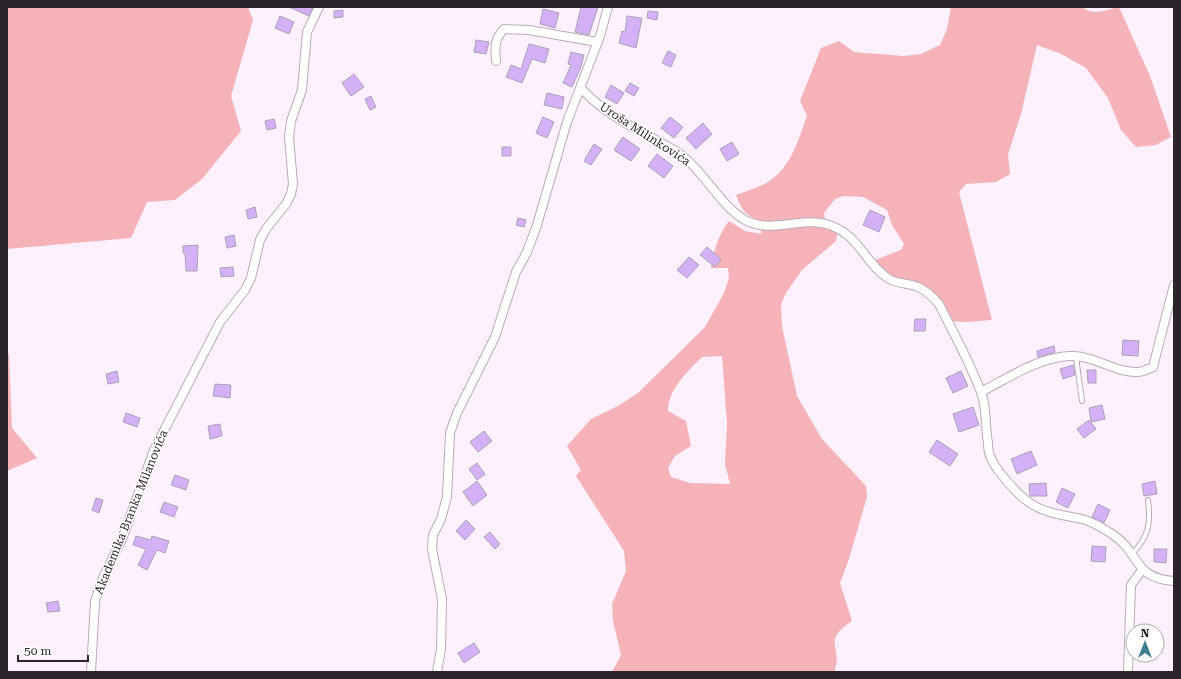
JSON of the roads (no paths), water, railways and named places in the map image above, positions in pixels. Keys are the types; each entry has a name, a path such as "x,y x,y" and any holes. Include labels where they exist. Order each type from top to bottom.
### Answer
{"street":[{"name":"Akademika Branka Milanovića","path":"91,672 93,618 98,589 122,539 157,442 220,322 245,290 263,235 292,194 293,184 289,137 291,121 302,90 307,32 319,7"},
{"path":"437,672 441,649 442,599 432,549 434,535 441,519 447,497 450,433 460,407 495,337 516,272 527,252 537,225 567,122 581,88 608,7"},
{"path":"496,61 495,46 498,35 504,29 536,31 597,42"},
{"name":"Uroša Milinkovića","path":"581,88 590,98 610,113 682,155 697,168 731,208 746,220 770,225 817,222 828,224 842,231 857,243 879,271 890,280 918,288 932,296 939,304 981,392 991,458 1010,483 1029,503 1051,513 1084,520 1100,527 1117,538 1132,554 1142,570"},
{"path":"981,392 1024,370 1050,360 1076,356 1082,356 1127,371 1140,372 1152,367 1174,285"},
{"path":"1128,672 1130,653 1131,585 1142,570 1162,580 1174,580"}],"lane":[{"path":"1076,356 1082,401"},
{"path":"1132,554 1141,545 1147,532 1150,519 1148,500"}]}
